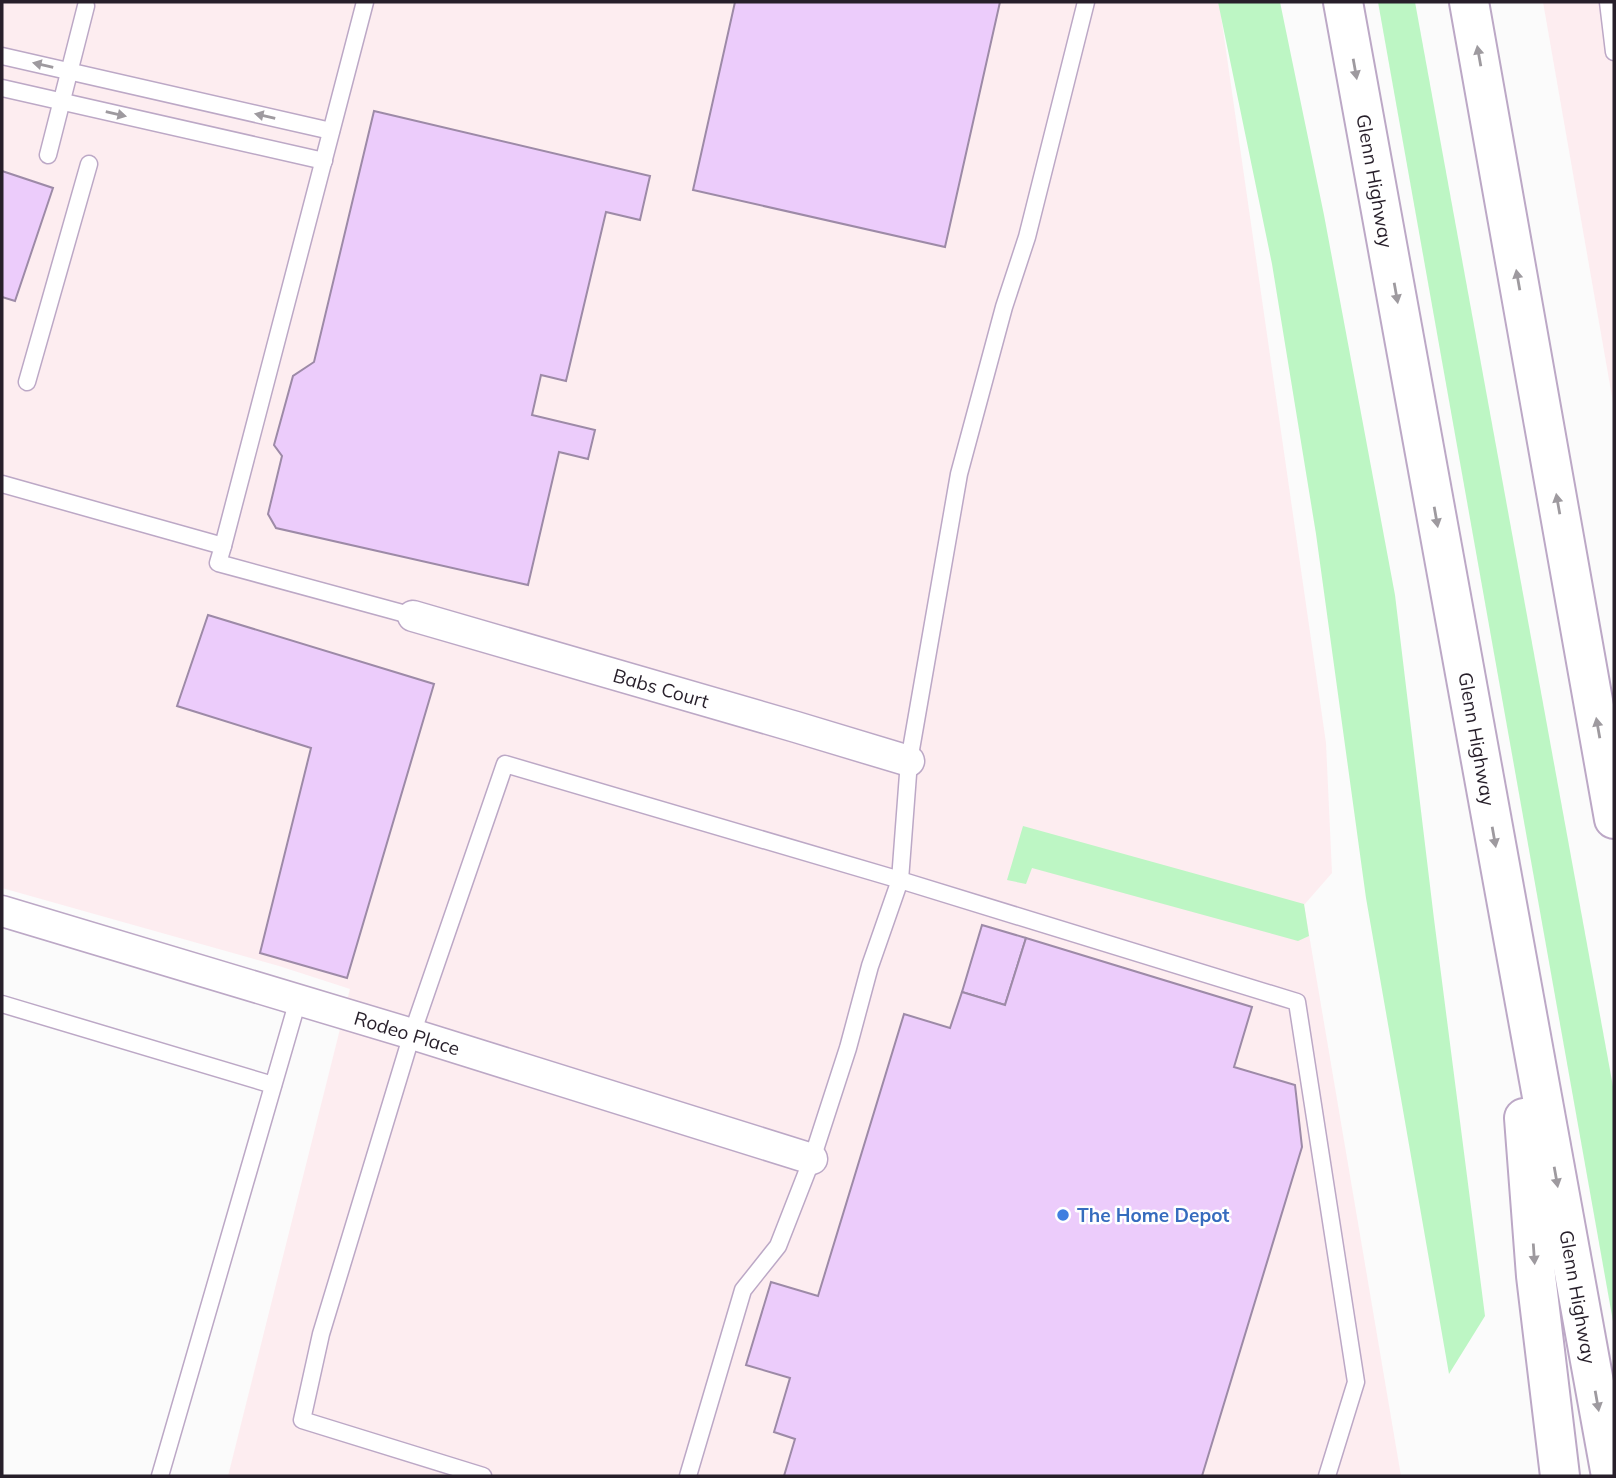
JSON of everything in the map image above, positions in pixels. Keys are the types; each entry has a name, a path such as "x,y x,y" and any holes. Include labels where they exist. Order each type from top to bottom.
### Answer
{"highway":[{"name":"Glenn Highway","path":"1343,2 1611,1476"},
{"path":"1469,2 1614,819"},
{"path":"1509,917 1536,1276 1560,1476"}],"street":[{"name":"Babs Court","path":"413,616 909,761"},
{"name":"Rodeo Place","path":"2,911 412,1034 812,1159"}],"lane":[{"path":"365,2 218,563 413,616"},
{"path":"688,1476 743,1290 778,1246 812,1159 848,1048 870,966 901,880 909,761 959,474 1004,307 1027,237 1086,2"},
{"path":"1608,2 1614,52"},
{"path":"48,155 86,6"},
{"path":"2,56 331,131"},
{"path":"2,88 324,161"},
{"path":"27,382 89,164"},
{"path":"2,484 223,546"},
{"path":"483,1476 302,1420 321,1334 412,1034 505,764 901,880 1297,1002 1356,1382 1327,1476"},
{"path":"160,1476 298,1000"},
{"path":"2,1004 273,1086"}],"shaded area":[{"path":"2,2 1219,2 1326,743 1332,873 1304,905 1401,1476 228,1476 350,989 279,966 2,888"},
{"path":"1543,2 1614,2 1614,408"}],"green space":[{"path":"1218,2 1280,2 1324,215 1395,595 1485,1316 1449,1374 1366,898 1316,534 1272,264"},
{"path":"1378,2 1415,2 1614,1092 1614,1327"},
{"path":"1023,826 1304,904 1309,936 1298,941 1032,868 1026,884 1007,880"}],"building":[{"path":"735,2 1000,2 945,247 693,190"},
{"path":"374,111 650,176 640,220 606,212 566,381 541,375 532,415 595,430 588,459 559,452 528,585 276,528 268,514 282,456 274,445 293,376 314,362"},
{"path":"2,171 53,188 15,301 2,297"},
{"path":"208,615 434,684 347,978 260,953 311,748 177,706"},
{"path":"982,925 1026,938 1005,1005 962,992"},
{"name":"The Home Depot","path":"1026,938 1252,1007 1234,1067 1295,1085 1302,1147 1202,1476 784,1476 795,1439 774,1432 790,1378 746,1365 771,1282 818,1296 904,1014 950,1028 962,992 1005,1005"}],"place":[{"name":"The Home Depot","path":"1063,1215"}]}
